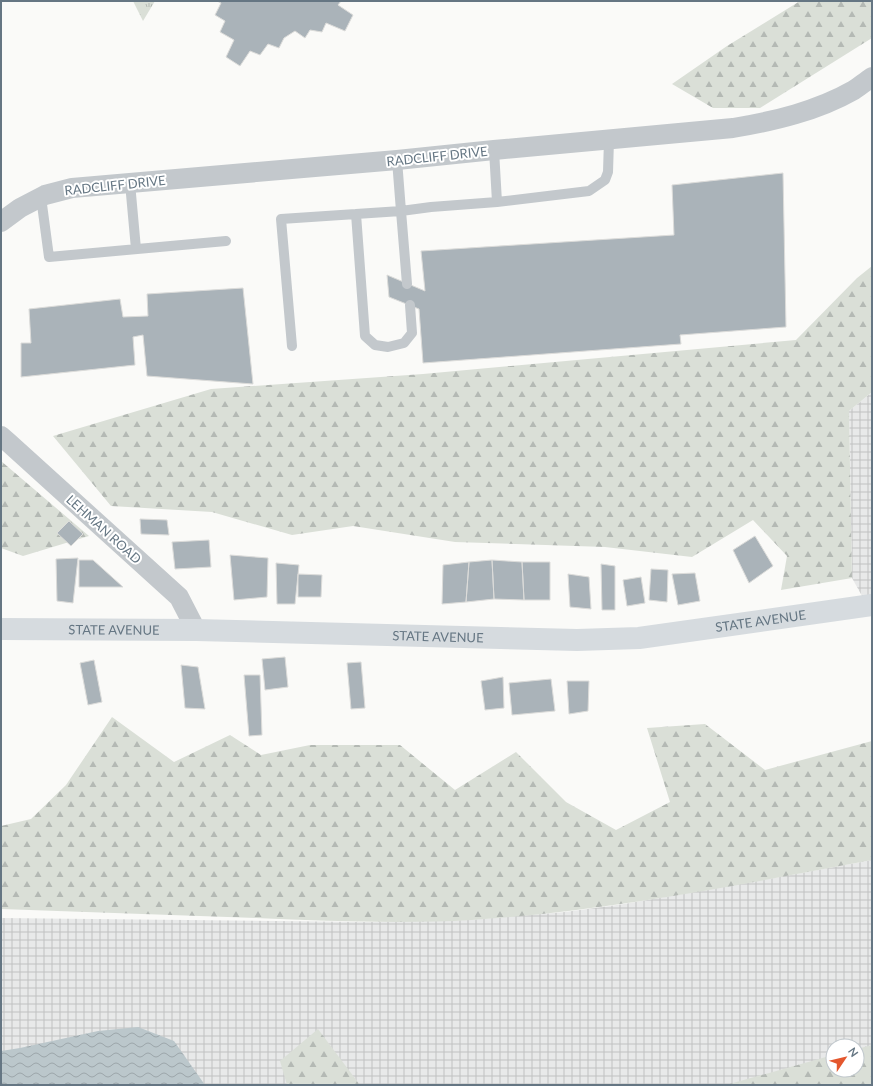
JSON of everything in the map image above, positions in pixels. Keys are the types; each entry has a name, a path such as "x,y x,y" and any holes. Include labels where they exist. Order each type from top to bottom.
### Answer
{"main road":[{"name":"STATE AVENUE","path":"1,629 196,630 577,640 639,638 872,605"}],"street":[{"name":"RADCLIFF DRIVE","path":"1,222 20,208 45,195 72,188 398,160 734,128 770,122 805,111 855,89 872,77"},
{"name":"LEHMAN ROAD","path":"1,436 179,597 196,630"}],"lane":[{"path":"292,346 281,219 401,211 590,191 605,180 608,172 609,140"},
{"path":"494,150 497,202"},
{"path":"398,160 407,284"},
{"path":"130,183 136,249"},
{"path":"41,197 49,257 226,241"},
{"path":"356,214 365,336 375,345 388,347 404,343 412,333 410,305"}],"shaded area":[{"path":"872,392 872,605 867,605 852,578 849,411"},
{"path":"872,860 872,1085 1,1085 1,918 364,922 469,920 565,912 624,904"}],"green space":[{"path":"133,1 155,1 143,21"},
{"path":"800,1 872,1 872,38 760,108 713,108 672,84 727,46"},
{"path":"872,266 872,392 849,411 852,578 781,590 787,556 753,520 692,557 605,547 455,542 353,526 292,535 212,512 111,506 53,436 211,389 423,374 796,340 857,278"},
{"path":"1,461 89,536 23,556 1,548"},
{"path":"112,717 174,762 230,735 261,755 310,745 400,745 455,790 516,752 566,802 616,830 670,802 647,728 705,724 765,770 872,741 872,860 723,888 623,904 522,916 472,920 418,922 337,921 1,909 1,826 31,819 66,785"},
{"path":"318,1029 360,1085 287,1085 280,1061"},
{"path":"872,1045 872,1085 726,1085 825,1057 825,1078 865,1078 865,1047"}],"water":[{"path":"138,1027 174,1041 205,1085 1,1085 1,1051 98,1031"}],"building":[{"path":"217,1 341,1 338,5 353,15 345,31 326,23 322,32 310,30 305,38 295,31 284,38 279,48 268,44 260,55 250,51 240,66 226,57 234,40 220,32 225,21 215,15 221,3"},
{"path":"783,173 786,327 680,335 681,344 423,363 419,309 389,297 387,275 425,291 421,251 674,235 672,185"},
{"path":"243,288 253,384 147,376 143,335 133,337 135,365 21,377 21,343 31,343 29,309 120,299 123,317 148,316 147,294"},
{"path":"140,519 167,520 169,535 141,534"},
{"path":"69,521 83,534 71,546 57,533"},
{"path":"755,536 773,566 749,583 733,550"},
{"path":"209,540 211,567 175,569 172,542"},
{"path":"230,555 268,558 267,597 234,600"},
{"path":"78,558 73,603 57,601 56,559"},
{"path":"79,560 93,560 123,587 79,587"},
{"path":"492,560 494,599 466,602 469,562"},
{"path":"492,560 522,562 524,600 494,599"},
{"path":"469,562 466,602 442,604 443,565"},
{"path":"522,562 550,562 550,600 524,600"},
{"path":"276,563 299,565 295,604 277,604"},
{"path":"601,564 615,566 615,610 602,610"},
{"path":"651,569 668,570 667,602 649,600"},
{"path":"695,573 700,601 678,605 672,574"},
{"path":"298,574 322,575 321,597 298,597"},
{"path":"568,574 589,577 591,609 570,607"},
{"path":"641,577 645,603 627,606 623,580"},
{"path":"285,657 288,687 265,690 262,659"},
{"path":"94,660 102,702 88,705 80,663"},
{"path":"361,662 365,708 351,709 347,663"},
{"path":"181,665 198,667 205,709 185,708"},
{"path":"244,675 260,675 262,735 249,736"},
{"path":"503,677 504,708 485,710 481,681"},
{"path":"551,679 555,711 512,715 509,683"},
{"path":"567,681 589,681 588,711 569,714"}]}
